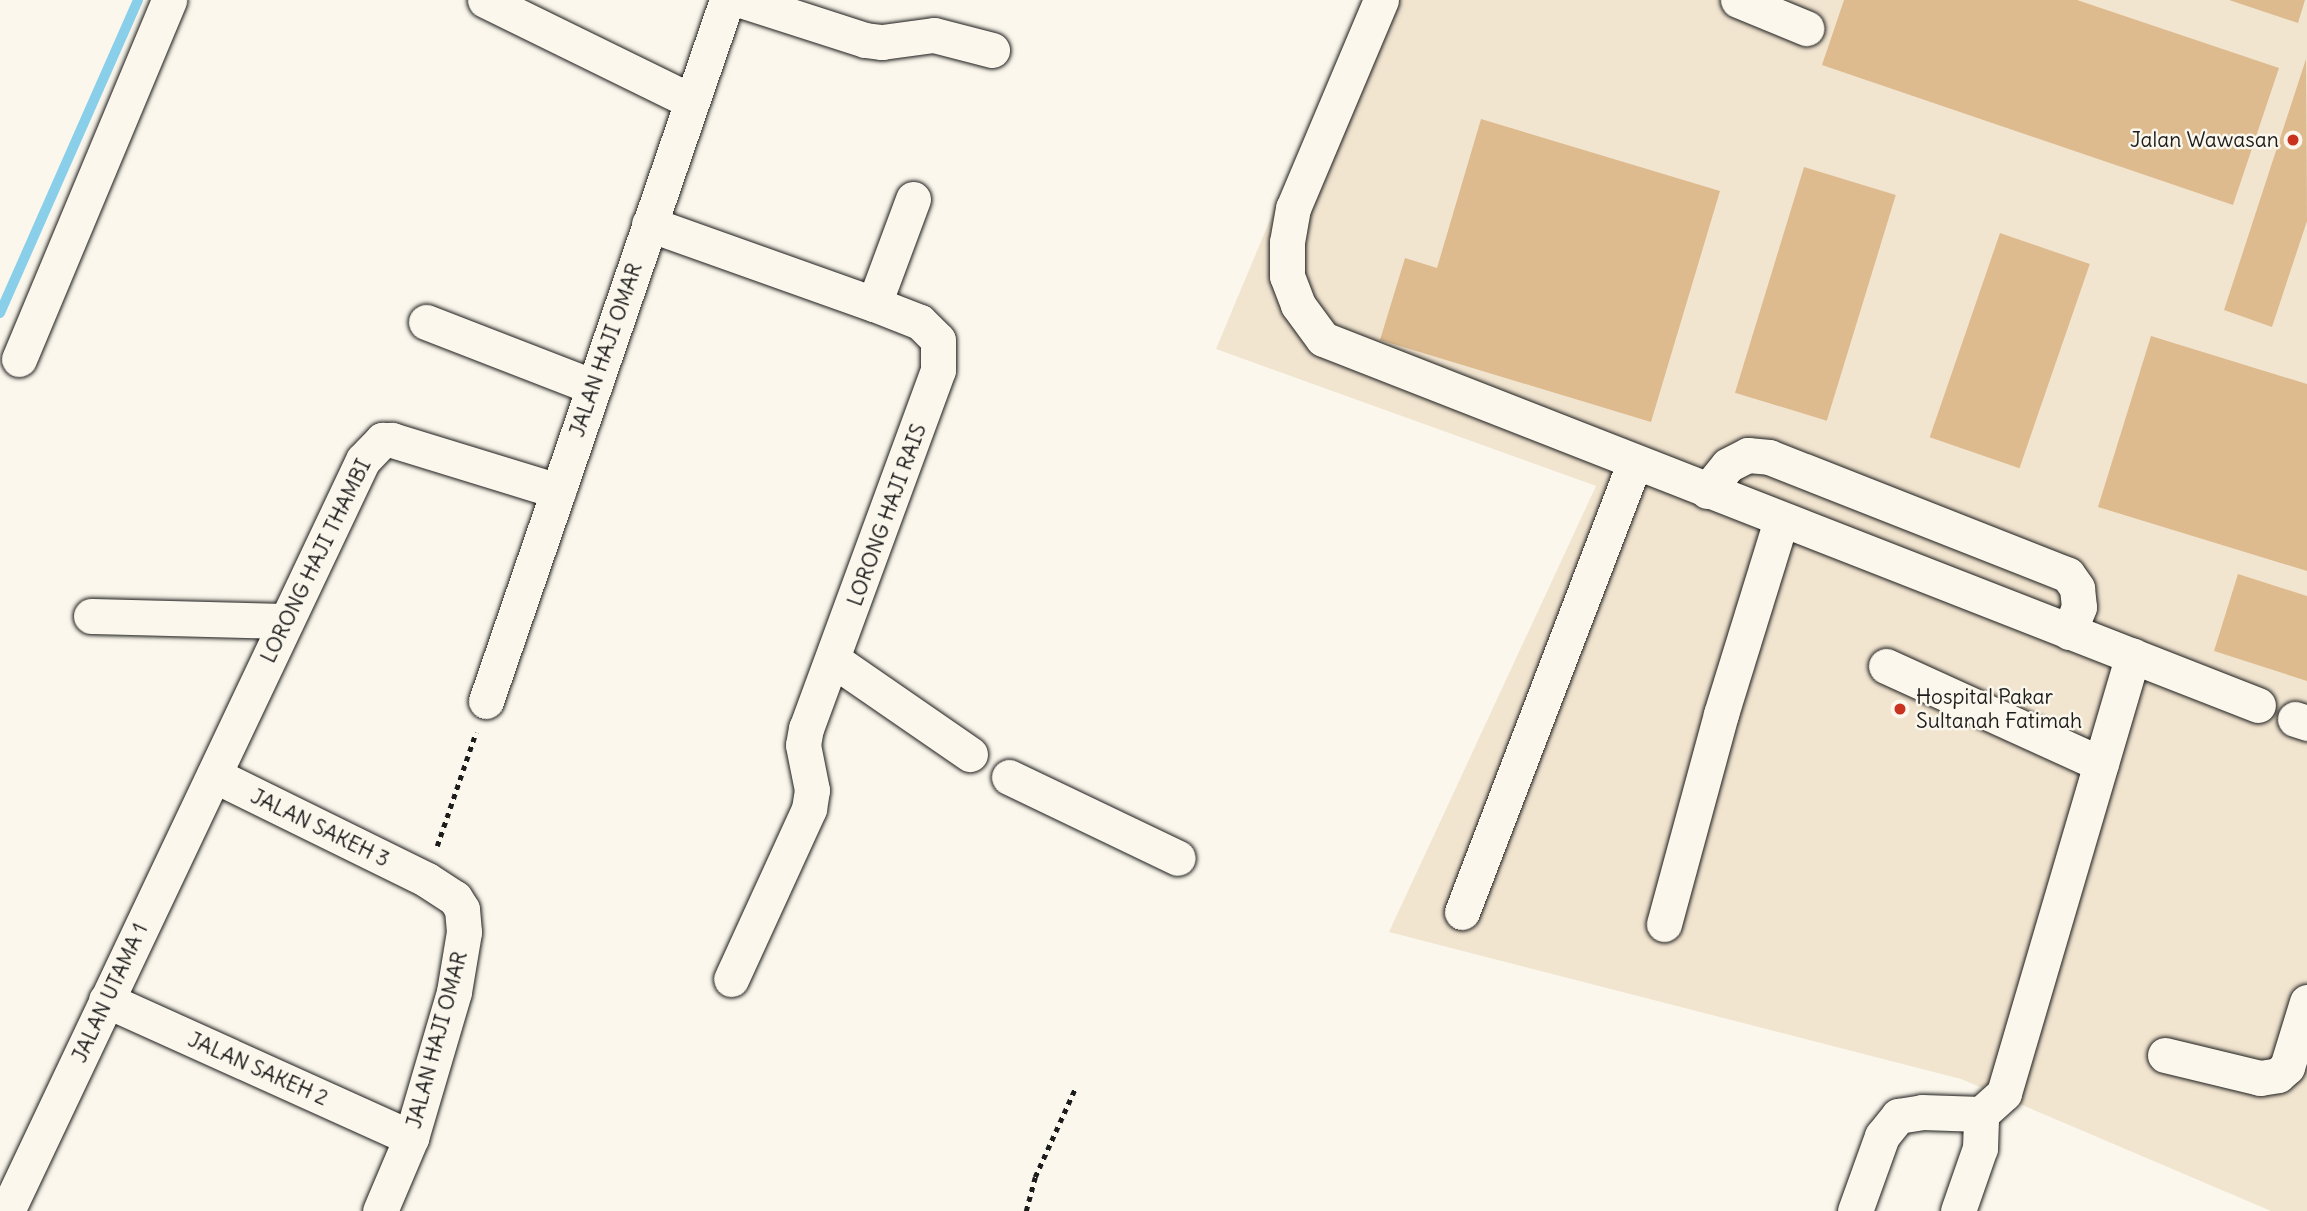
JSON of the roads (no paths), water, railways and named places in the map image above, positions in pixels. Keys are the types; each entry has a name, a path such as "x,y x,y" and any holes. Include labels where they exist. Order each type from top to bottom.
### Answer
{"street":[{"path":"19,359 169,0"},
{"path":"485,0 691,101"},
{"name":"JALAN HAJI OMAR","path":"486,701 727,0"},
{"path":"741,0 865,40 882,43 934,35 992,50"},
{"path":"1381,0 1293,208 1287,242 1287,276 1298,305 1314,329 1335,348 2258,705"},
{"path":"1738,0 1806,28"},
{"path":"874,304 912,200"},
{"name":"LORONG HAJI RAIS","path":"649,224 920,322 938,340 939,370 803,745 812,790 809,810 731,979"},
{"path":"426,323 594,387"},
{"name":"LORONG HAJI THAMBI","path":"214,775 363,460 382,440 558,491"},
{"path":"1707,491 1728,464 1748,455 1769,457 2067,575 2077,588 2079,607 2069,632"},
{"path":"1462,912 1634,463"},
{"path":"1664,924 1781,520"},
{"path":"91,616 286,621"},
{"path":"1958,1211 2133,656"},
{"path":"835,661 970,754"},
{"path":"1886,666 2101,764"},
{"name":"JALAN SAKEH 3","path":"214,775 427,880"},
{"name":"JALAN UTAMA 1","path":"7,1211 214,775"},
{"path":"1009,776 1178,858"},
{"name":"JALAN HAJI OMAR","path":"380,1211 411,1138 454,992 464,932 462,909 455,898 427,880"},
{"name":"JALAN SAKEH 2","path":"106,1000 411,1138"},
{"path":"2165,1055 2260,1078 2278,1075 2287,1068 2307,1002"},
{"path":"1855,1211 1882,1136 1898,1116 1993,1104"}],"waterway":[{"path":"0,313 138,0"}],"place":[{"name":"Jalan Wawasan","path":"2293,140"},
{"name":"Hospital Pakar Sultanah Fatimah","path":"1900,709"}]}
